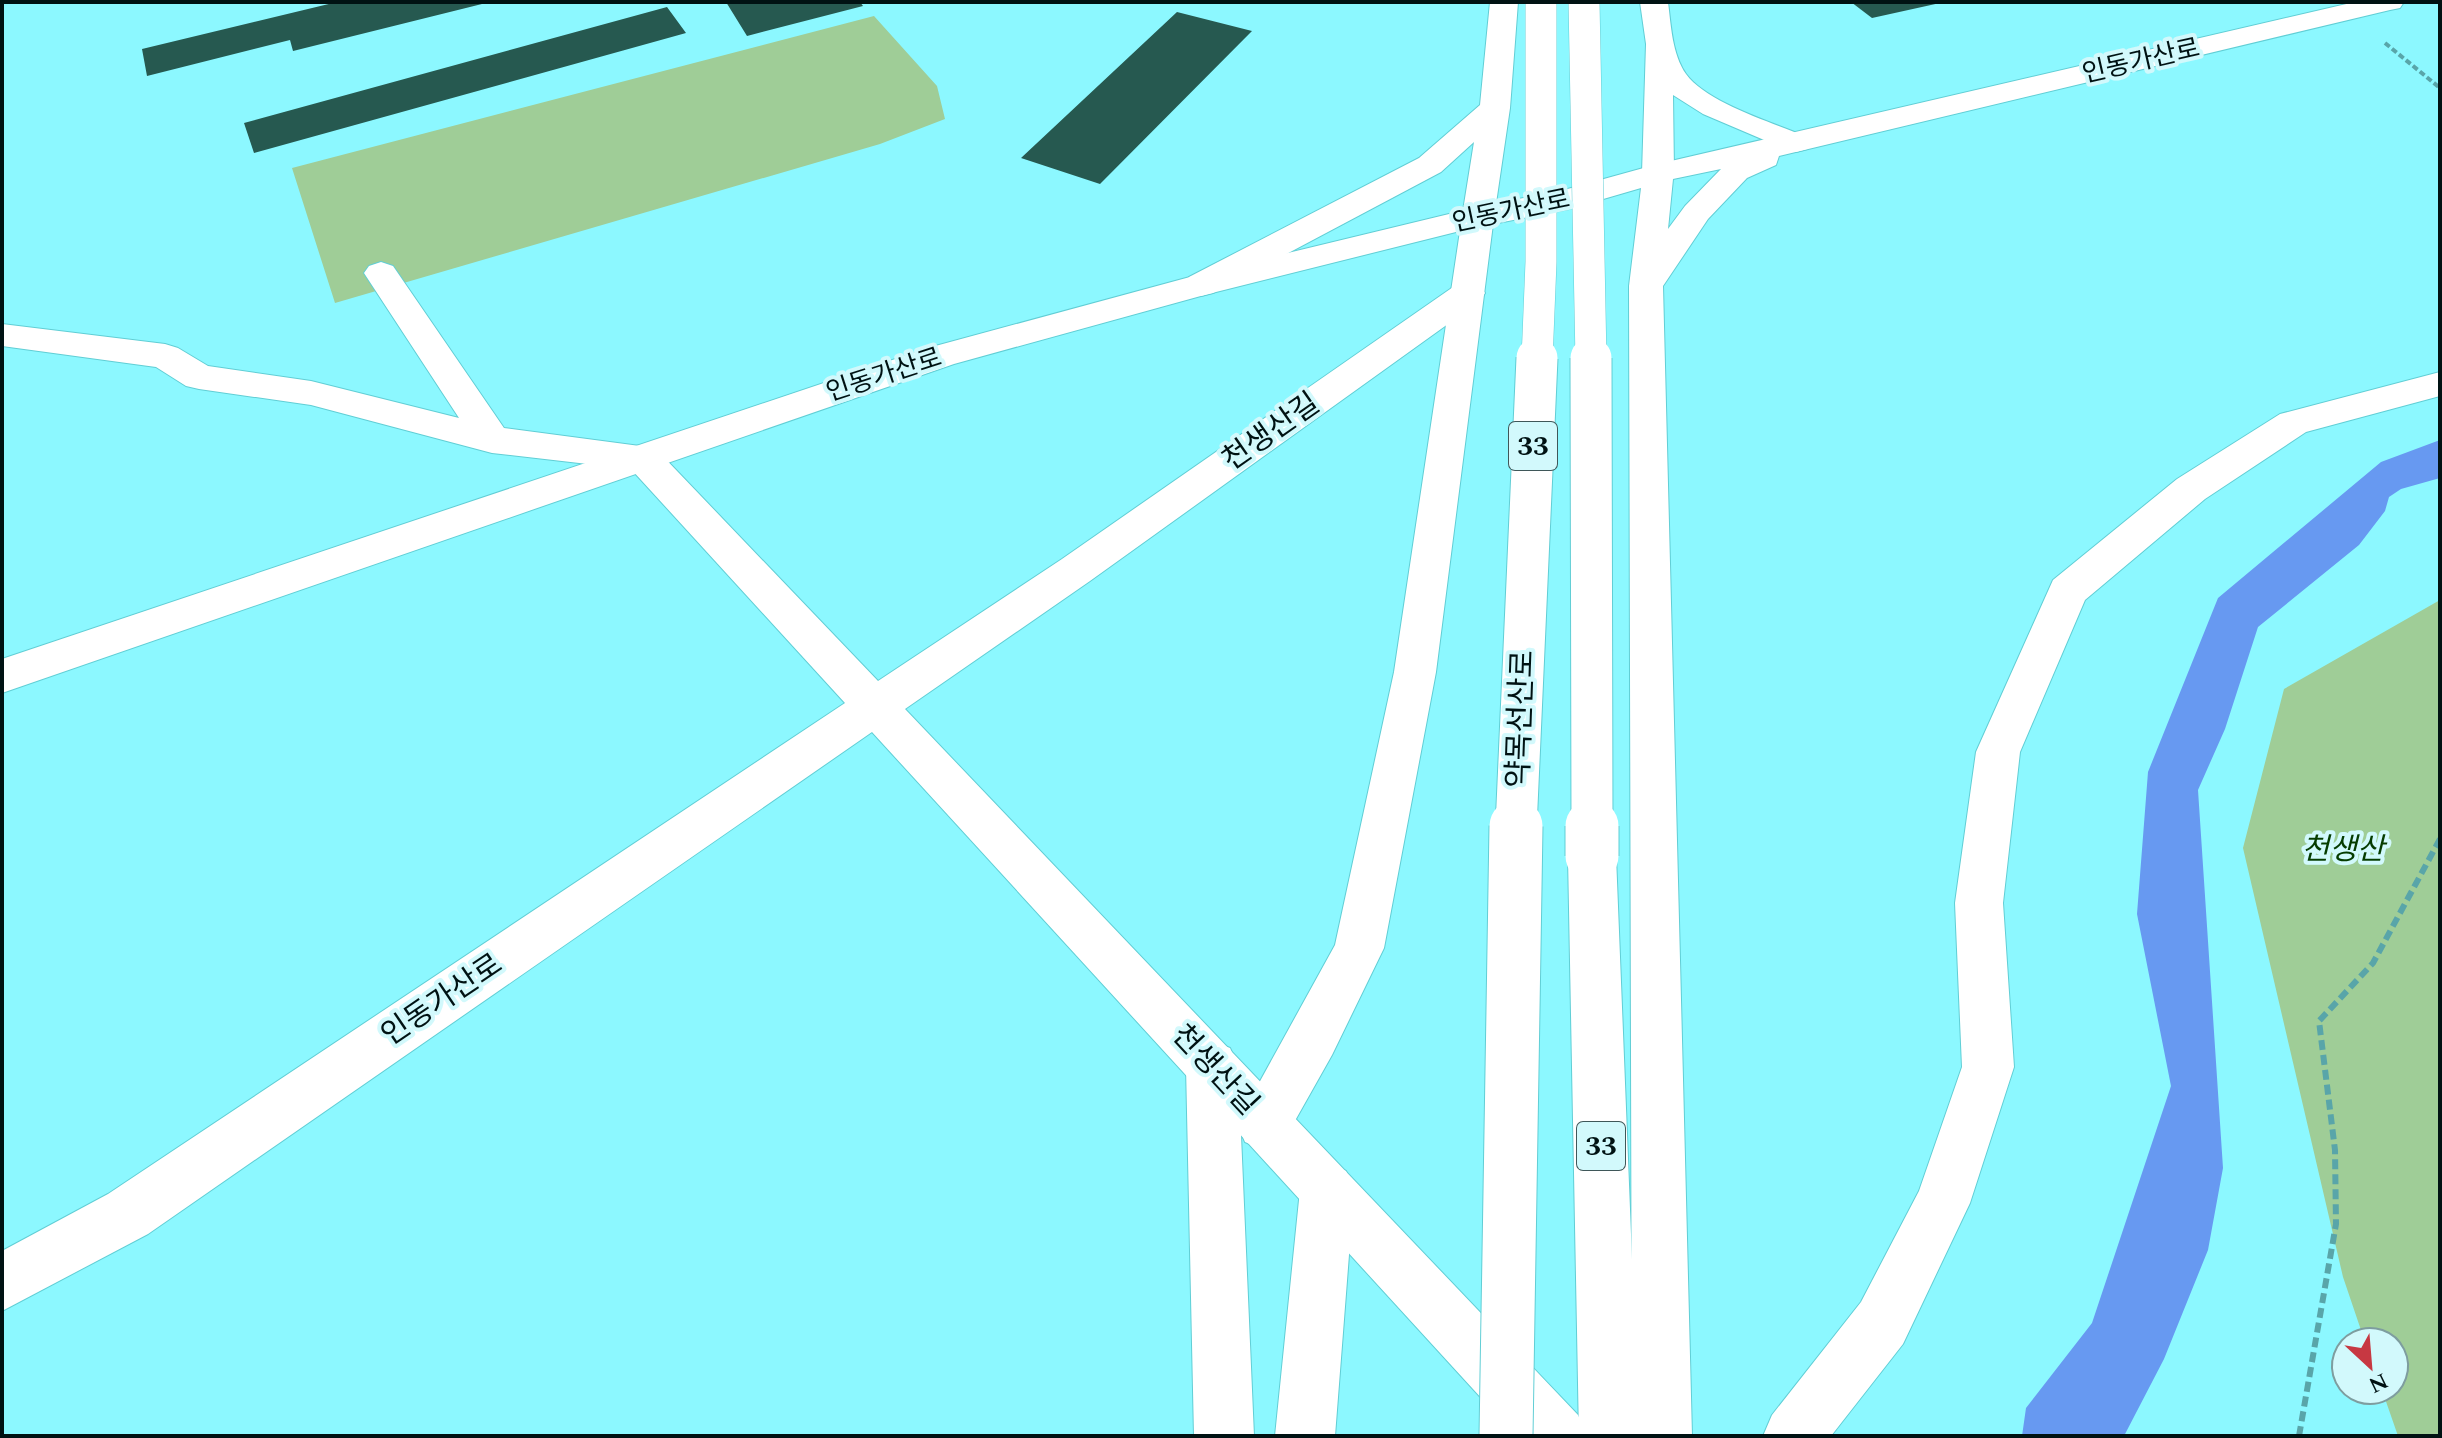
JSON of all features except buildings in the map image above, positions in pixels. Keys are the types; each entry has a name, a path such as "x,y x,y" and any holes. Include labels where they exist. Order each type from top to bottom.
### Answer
{"main road":[{"path":"1264,1123 1314,1038 1359,948 1415,672 1495,108 1504,2"},
{"name":"약목선산로","path":"1506,1436 1513,889 1541,262 1541,2"},
{"name":"33","path":"1584,2 1591,263 1592,856 1609,1436"},
{"path":"1654,2 1658,43 1658,173 1646,286 1662,1436"},
{"name":"인동가산로","path":"2,676 941,356 1201,285 1478,217 1569,199 1658,173 2390,2"},
{"path":"1658,43 1676,82 1724,113 1796,143"},
{"path":"1201,285 1430,165 1495,108"},
{"path":"1646,286 1696,213 1736,171 1796,143"},
{"path":"381,273 492,440"},
{"name":"천생산길","path":"874,705 1076,570 1468,293"},
{"name":"인동가산로","path":"2,335 165,356 199,377 311,393 492,440 642,457"},
{"path":"1793,1436 1882,1323 1942,1203 1988,1067 1979,903 1998,752 2068,591 2191,489 2293,423 2440,384"},
{"name":"천생산길","path":"642,457 1557,1436"},
{"name":"인동가산로","path":"2,1282 128,1214 874,705"},
{"path":"1212,1066 1224,1436"},
{"path":"1305,1436 1327,1190"}],"path":[{"path":"2349,13 2440,88"},
{"path":"2299,1436 2336,1224 2335,1150 2319,1021 2373,963 2440,839"}],"green space":[{"path":"874,16 937,86 945,119 880,144 335,303 292,168"},
{"name":"천생산","path":"2440,600 2440,1436 2398,1436 2388,1406 2410,1406 2410,1326 2360,1326 2343,1277 2243,848 2284,689"}],"water":[{"path":"2440,440 2440,478 2401,489 2389,497 2385,511 2359,545 2258,627 2225,729 2198,790 2223,1168 2208,1250 2164,1359 2124,1436 2022,1436 2026,1408 2092,1323 2171,1086 2137,914 2148,772 2218,598 2381,462"}]}
